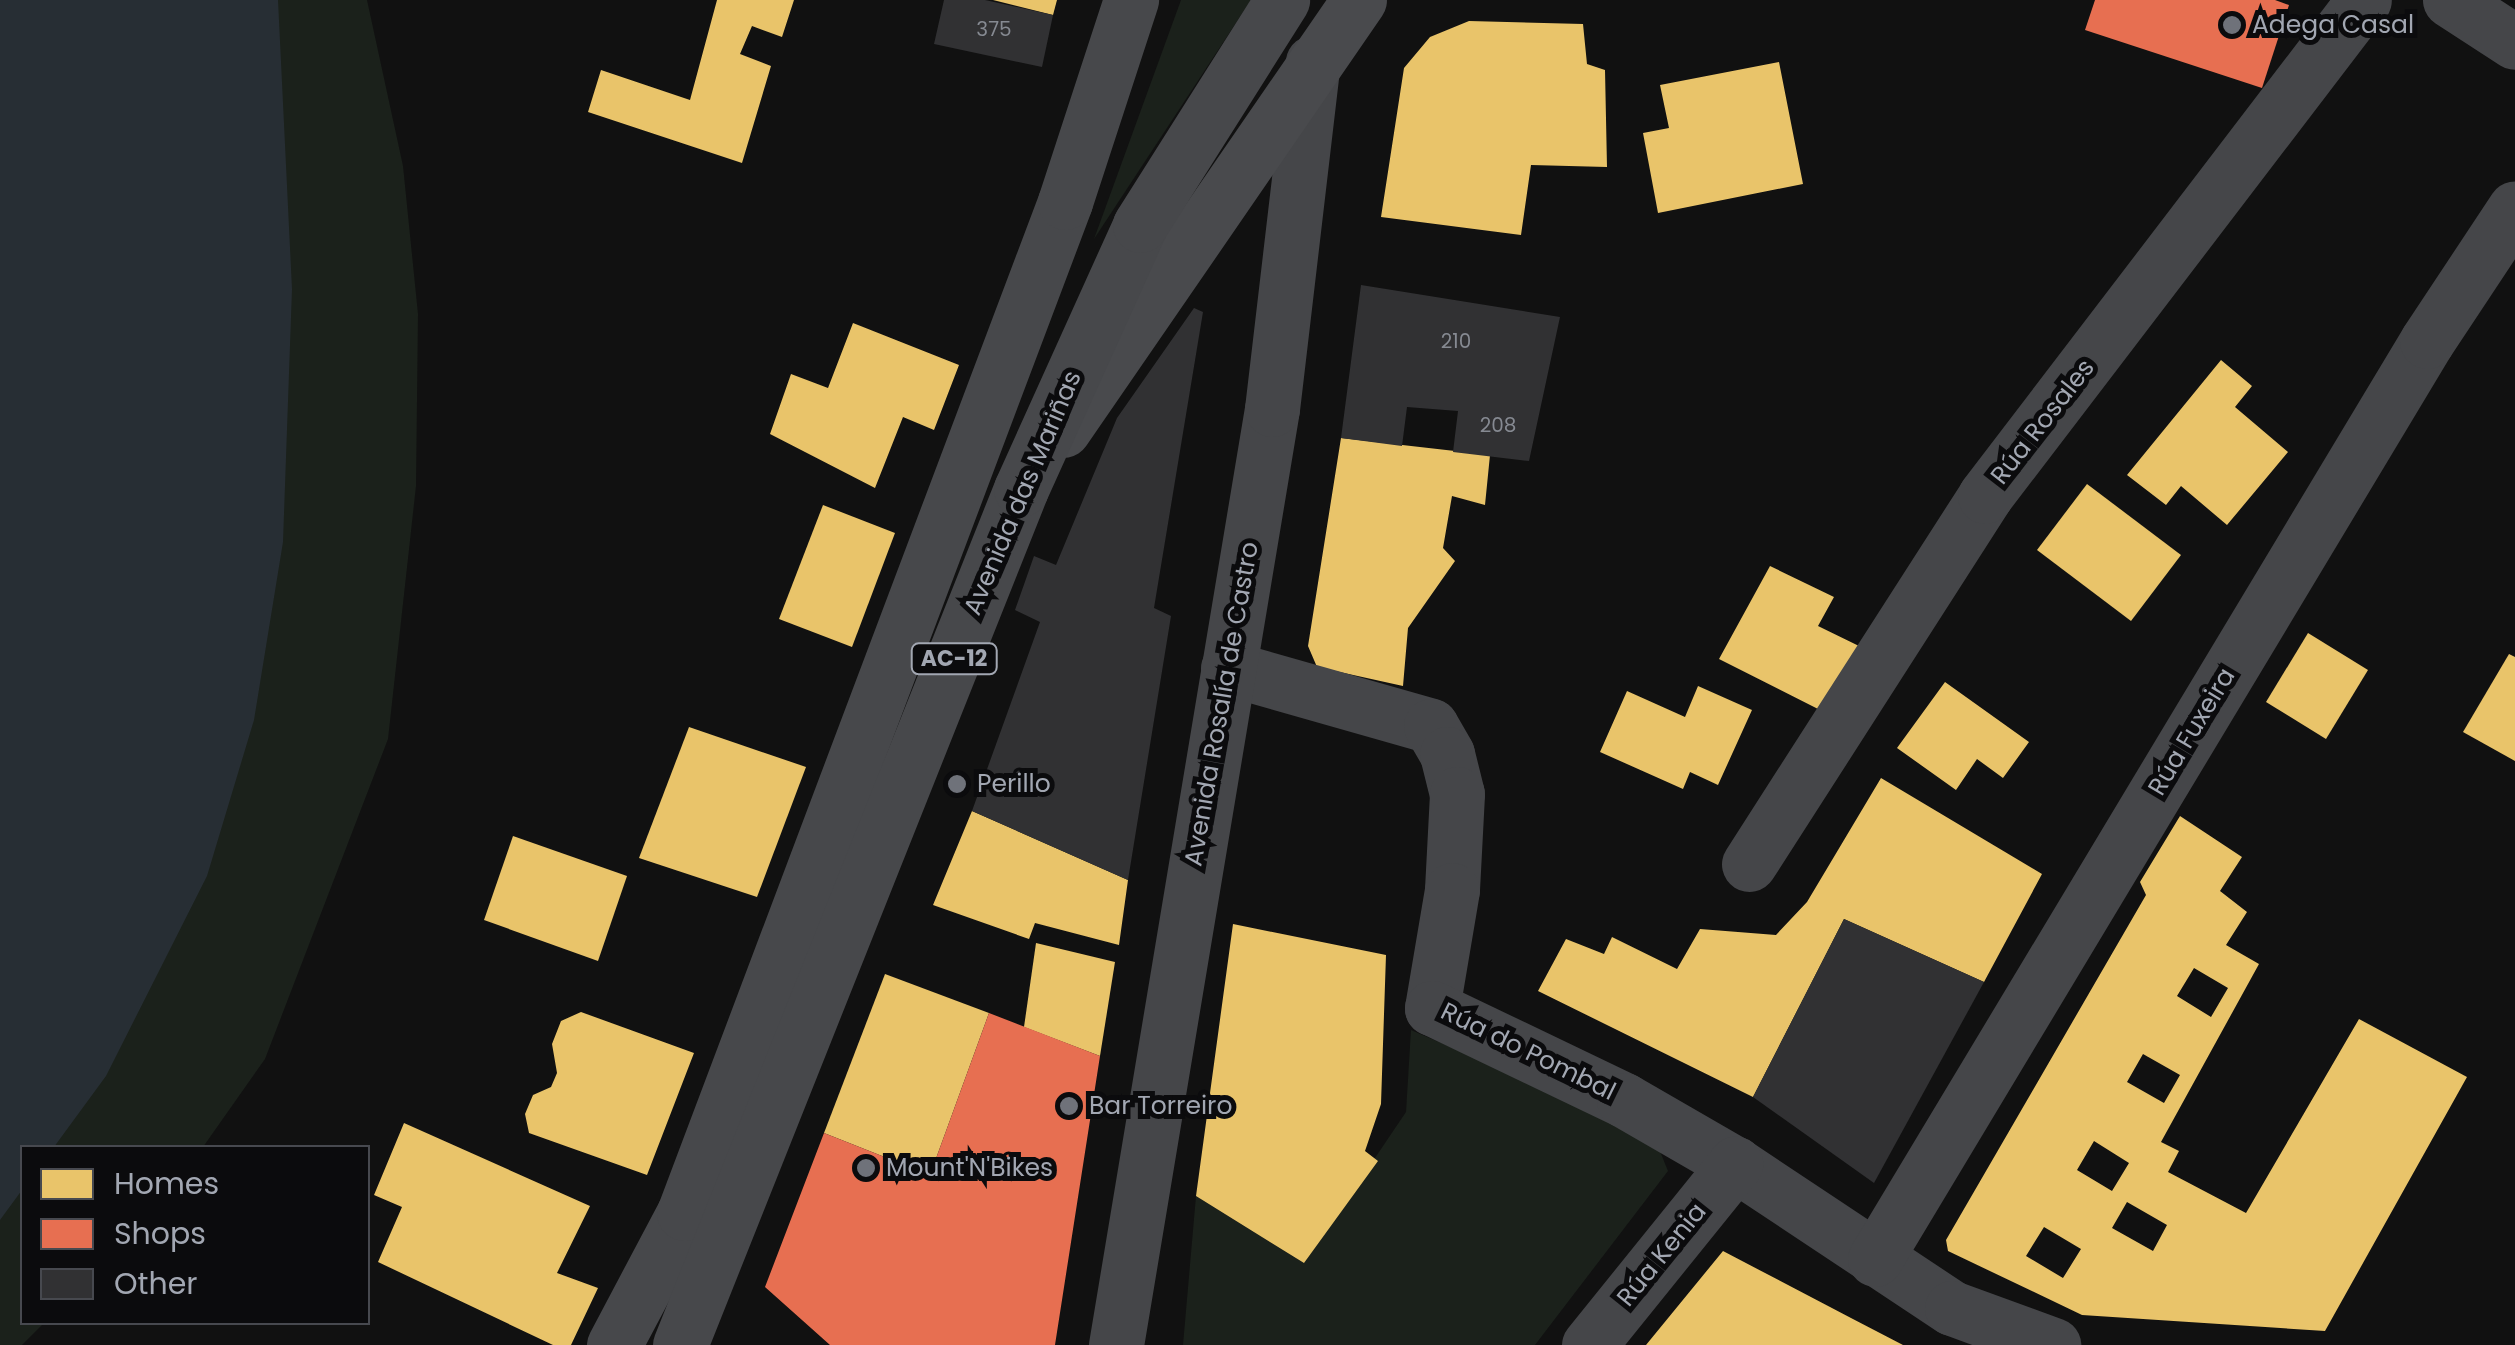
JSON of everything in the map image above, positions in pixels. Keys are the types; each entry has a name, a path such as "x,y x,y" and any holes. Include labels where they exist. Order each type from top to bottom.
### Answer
{"highway":[{"name":"AC-12","path":"614,1345 684,1213 1032,292 1130,0"},
{"name":"Avenida das Mariñas","path":"680,1345 1021,490 1140,224 1282,0"}],"main road":[{"path":"1021,490 1313,62 1360,0"}],"street":[{"name":"Rúa Rosales","path":"1750,864 1985,496 2364,0"},
{"path":"2450,0 2515,42"},
{"name":"Avenida Rosalía de Castro","path":"1116,1345 1272,409 1313,62"},
{"name":"Rúa Fuxeira","path":"1876,1260 2427,341 2515,208"},
{"name":"Rúa do Pombal","path":"1228,668 1431,726 1448,754 1457,794 1452,890 1432,1008 1624,1100 1735,1164 1952,1308 2053,1345"},
{"name":"Rúa Kenia","path":"1589,1345 1735,1164"}],"shaded area":[{"path":"0,0 367,0 403,166 418,314 416,486 388,739 265,1059 204,1145 20,1145 20,1325 42,1325 22,1345 0,1345"},
{"path":"0,0 278,0 292,289 283,542 254,720 207,876 106,1076 55,1145 20,1145 20,1193 0,1220"},
{"path":"1181,0 1251,0 1094,239"},
{"path":"1411,1030 1653,1134 1668,1171 1535,1345 1183,1345 1196,1196 1304,1263 1406,1112"}],"building: Homes":[{"path":"717,0 794,0 782,37 752,26 740,54 771,66 742,163 588,112 601,70 690,100"},
{"path":"993,0 1057,0 1053,15"},
{"path":"1469,21 1583,24 1587,64 1605,70 1607,167 1531,165 1521,235 1381,217 1404,68 1430,37"},
{"path":"1779,62 1803,184 1658,213 1643,133 1669,128 1660,85"},
{"path":"853,323 959,365 934,430 903,417 875,488 770,434 791,374 828,388"},
{"path":"2221,360 2252,386 2235,407 2288,452 2227,525 2181,486 2166,505 2127,475"},
{"path":"1341,438 1490,455 1485,505 1452,496 1443,548 1455,561 1408,628 1403,686 1317,667 1308,646"},
{"path":"2087,484 2181,555 2131,621 2037,550"},
{"path":"823,505 895,533 852,647 779,619"},
{"path":"1770,566 1834,597 1818,626 1859,646 1820,710 1719,659"},
{"path":"2308,633 2368,670 2326,739 2266,702"},
{"path":"2509,654 2515,657 2515,761 2463,732"},
{"path":"1945,682 2029,742 2003,778 1977,759 1956,790 1897,748"},
{"path":"1698,686 1752,710 1718,785 1690,772 1683,789 1600,752 1627,691 1685,717"},
{"path":"689,727 806,767 757,897 639,858"},
{"path":"1881,778 2042,874 1984,982 1844,919 1753,1097 1538,991 1566,939 1604,954 1612,937 1677,969 1700,929 1776,935 1807,902"},
{"path":"972,811 1128,880 1119,945 1035,923 1029,939 933,905"},
{"path":"2180,816 2242,857 2220,891 2247,912 2226,945 2259,964 2161,1142 2179,1151 2168,1172 2246,1213 2359,1019 2467,1077 2325,1331 2082,1315 1948,1251 1946,1240 2146,895 2140,882","holes":["2194,968 2228,988 2211,1017 2177,996","2143,1054 2180,1075 2164,1103 2127,1082","2094,1141 2129,1163 2112,1191 2077,1170","2127,1202 2167,1225 2153,1251 2112,1228","2044,1227 2081,1249 2063,1278 2026,1256"]},
{"path":"513,836 627,876 598,961 484,920"},
{"path":"1233,924 1386,955 1381,1104 1365,1151 1378,1161 1304,1263 1196,1196"},
{"path":"1036,943 1115,962 1100,1056 1024,1027"},
{"path":"885,974 989,1013 930,1175 824,1133"},
{"path":"581,1012 694,1053 647,1175 529,1133 525,1114 533,1095 551,1087 557,1073 552,1044 561,1021"},
{"path":"404,1123 590,1206 557,1273 598,1288 571,1345 553,1345 378,1262 402,1207 374,1195"},
{"path":"1723,1251 1851,1318 1903,1345 1646,1345"}],"building: Shops":[{"path":"2095,0 2275,0 2289,5 2262,88 2085,30"},
{"path":"989,1013 1100,1056 1055,1345 830,1345 765,1287 824,1133 930,1175"}],"building: Other":[{"path":"944,0 985,0 1053,15 1042,67 934,44"},
{"path":"1361,285 1560,317 1529,461 1453,452 1458,411 1407,407 1402,446 1341,438"},
{"path":"1194,308 1203,312 1154,608 1171,616 1128,880 972,811 1040,622 1015,610 1034,556 1056,565 1117,418"},
{"path":"1844,919 1984,982 1874,1183 1753,1097"}],"place":[{"name":"Adega Casal","path":"2232,25"},
{"name":"Perillo","path":"957,784"},
{"name":"Bar Torreiro","path":"1069,1106"},
{"name":"Mount'N'Bikes","path":"866,1168"}]}
